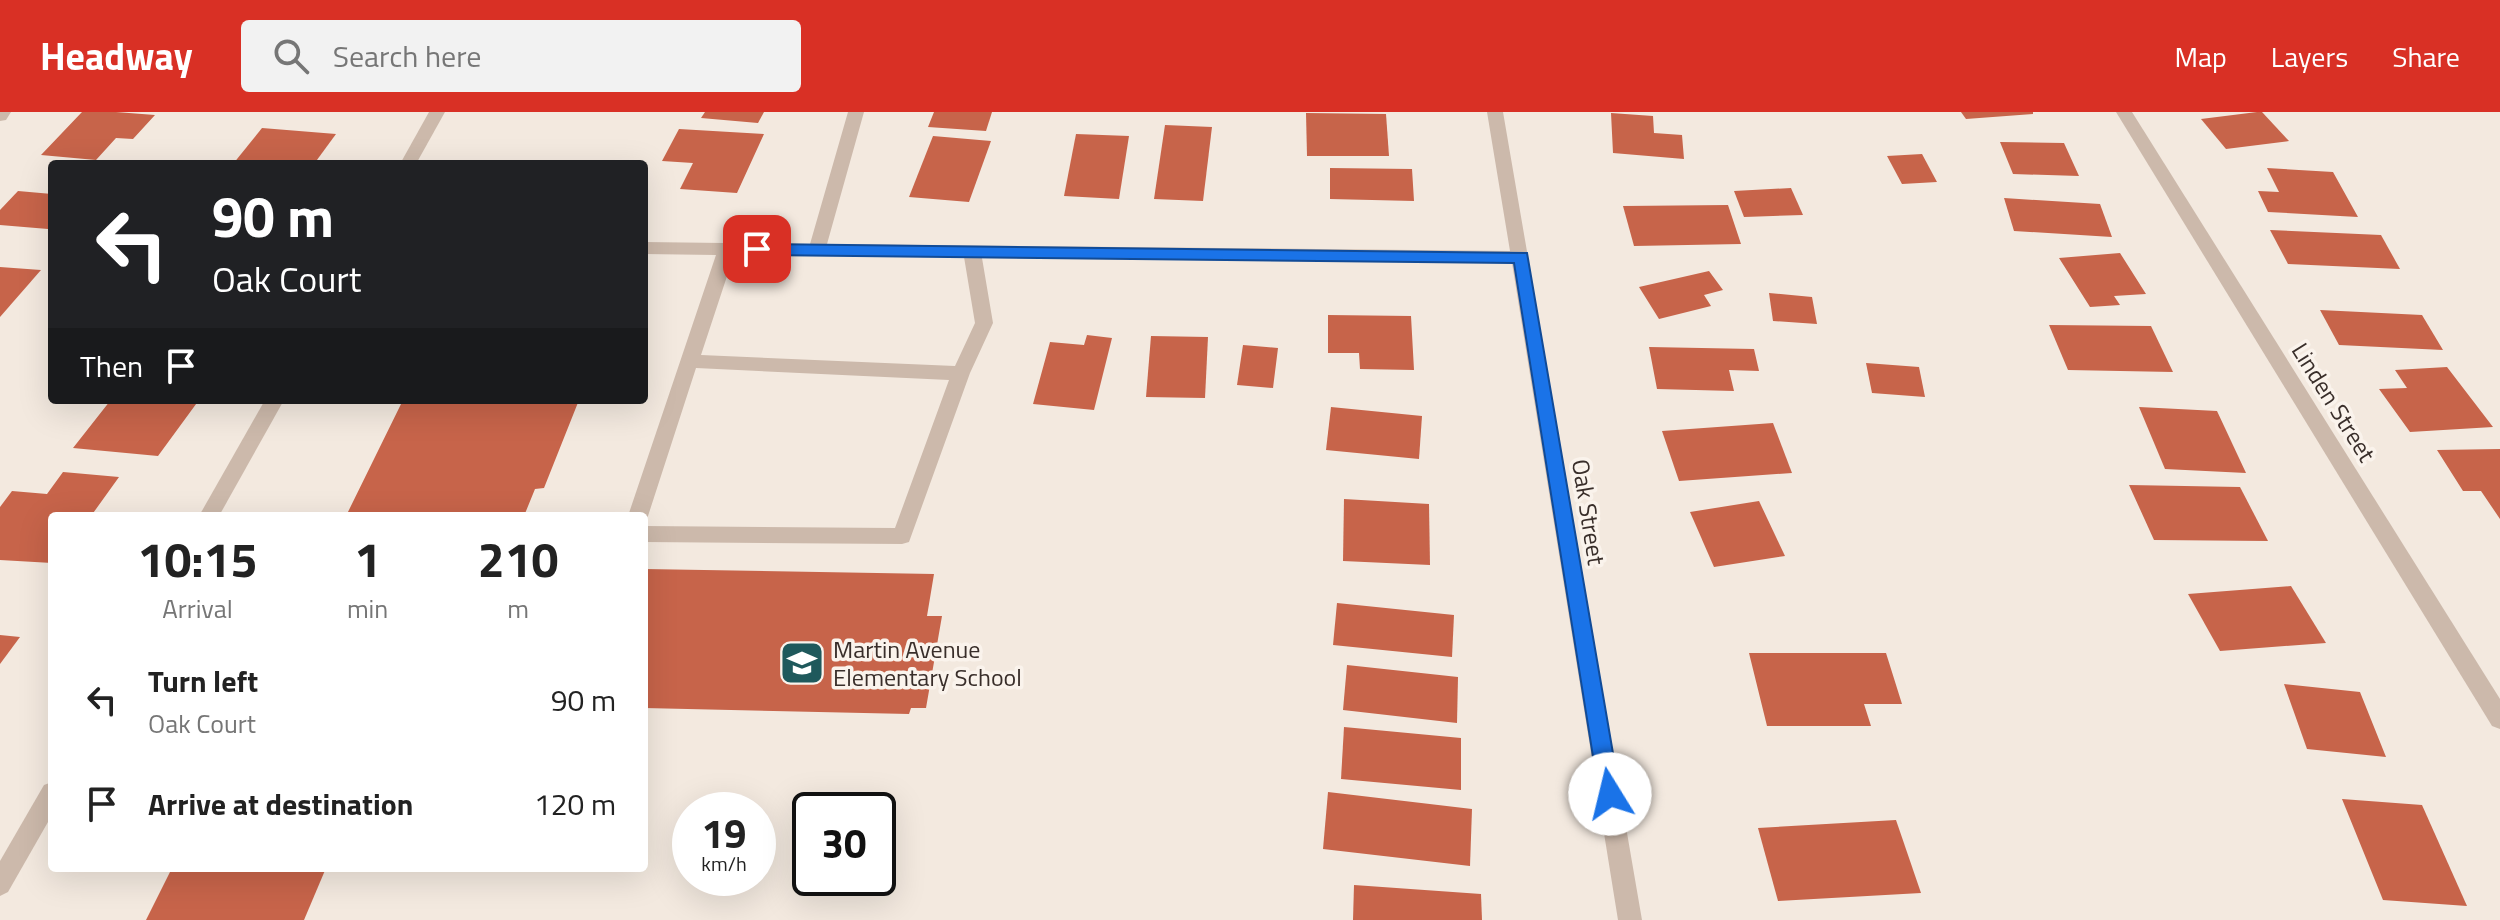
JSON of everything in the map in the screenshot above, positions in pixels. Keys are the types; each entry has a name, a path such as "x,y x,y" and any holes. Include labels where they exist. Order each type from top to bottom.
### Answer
{"street":[{"path":"410,160 437,112"},
{"path":"817,250 856,112"},
{"name":"Oak Street","path":"1495,112 1630,920"},
{"name":"Linden Street","path":"2124,112 2500,719"},
{"path":"648,248 1521,257"},
{"path":"639,512 727,249"},
{"path":"648,534 902,536 961,373 984,323 972,252"},
{"path":"690,361 961,373"},
{"path":"211,512 273,404"},
{"path":"0,884 48,800"}],"building":[{"path":"82,112 155,115 133,139 116,138 96,160 41,155"},
{"path":"705,112 764,112 758,123 701,118"},
{"path":"934,112 992,112 986,131 928,127"},
{"path":"1961,112 2033,112 2033,114 1966,119"},
{"path":"2262,112 2289,141 2226,149 2201,119"},
{"path":"1306,113 1386,114 1389,156 1307,156"},
{"path":"1611,113 1653,116 1654,133 1682,135 1684,159 1613,153"},
{"path":"1165,125 1212,127 1203,201 1154,199"},
{"path":"262,128 336,134 317,160 236,160"},
{"path":"679,129 764,134 737,193 680,189 693,163 662,161"},
{"path":"1076,134 1129,136 1119,199 1064,196"},
{"path":"933,136 991,141 969,202 909,197"},
{"path":"2000,142 2064,143 2079,176 2013,174"},
{"path":"1922,154 1937,182 1902,184 1887,156"},
{"path":"1330,168 1412,169 1414,201 1330,199"},
{"path":"2267,168 2333,172 2358,217 2268,212 2258,191 2279,192"},
{"path":"1791,188 1803,215 1744,217 1734,191"},
{"path":"18,191 48,194 48,229 0,225 0,210"},
{"path":"2004,198 2100,204 2112,237 2014,231"},
{"path":"1728,205 1741,244 1634,246 1623,206"},
{"path":"2270,230 2381,235 2400,269 2288,264"},
{"path":"2120,253 2146,294 2114,296 2120,305 2090,307 2059,258"},
{"path":"0,267 41,270 0,317"},
{"path":"1709,271 1723,290 1704,295 1711,306 1659,319 1639,287"},
{"path":"1769,293 1812,297 1817,324 1773,321"},
{"path":"2320,310 2422,315 2443,350 2339,345"},
{"path":"1328,315 1411,316 1414,370 1360,369 1359,353 1328,353"},
{"path":"2049,325 2151,326 2173,372 2068,370"},
{"path":"1087,335 1112,338 1094,410 1033,404 1050,342 1084,345"},
{"path":"1151,336 1208,337 1205,398 1146,397"},
{"path":"1243,345 1278,348 1273,388 1237,385"},
{"path":"1649,347 1754,349 1759,371 1729,370 1734,391 1657,389"},
{"path":"1866,363 1919,367 1925,397 1872,393"},
{"path":"2447,367 2493,427 2410,432 2379,389 2407,388 2395,370"},
{"path":"108,404 196,404 158,456 73,448"},
{"path":"401,404 577,404 544,488 535,489 526,512 348,512"},
{"path":"1331,407 1422,416 1419,459 1326,450"},
{"path":"2139,407 2217,411 2246,473 2165,469"},
{"path":"1773,423 1792,473 1679,481 1662,431"},
{"path":"2500,449 2500,519 2481,491 2463,491 2437,450"},
{"path":"63,472 119,477 94,512 48,512 48,563 0,560 0,507 12,491 47,494"},
{"path":"2129,485 2240,487 2268,541 2154,540"},
{"path":"1344,499 1429,504 1430,565 1343,561"},
{"path":"1759,501 1785,556 1714,567 1690,512"},
{"path":"648,569 934,574 927,616 942,616 926,708 911,708 909,714 648,708"},
{"path":"2291,586 2326,643 2220,651 2188,594"},
{"path":"1337,603 1454,615 1452,657 1333,645"},
{"path":"0,635 20,637 0,664"},
{"path":"1749,653 1886,653 1902,704 1864,704 1871,726 1767,726"},
{"path":"1347,665 1458,677 1457,723 1343,710"},
{"path":"2284,684 2360,692 2386,757 2307,749"},
{"path":"1344,727 1461,738 1461,790 1341,779"},
{"path":"1328,792 1472,809 1470,866 1323,849"},
{"path":"2342,799 2422,805 2467,906 2383,900"},
{"path":"1896,820 1921,893 1778,901 1758,828"},
{"path":"170,872 324,872 304,920 146,920"},
{"path":"1354,885 1481,894 1482,920 1353,920"}],"place":[{"name":"Martin Avenue Elementary School","path":"802,663"}],"route":[{"path":"757,249 1521,257 1610,794"}]}
